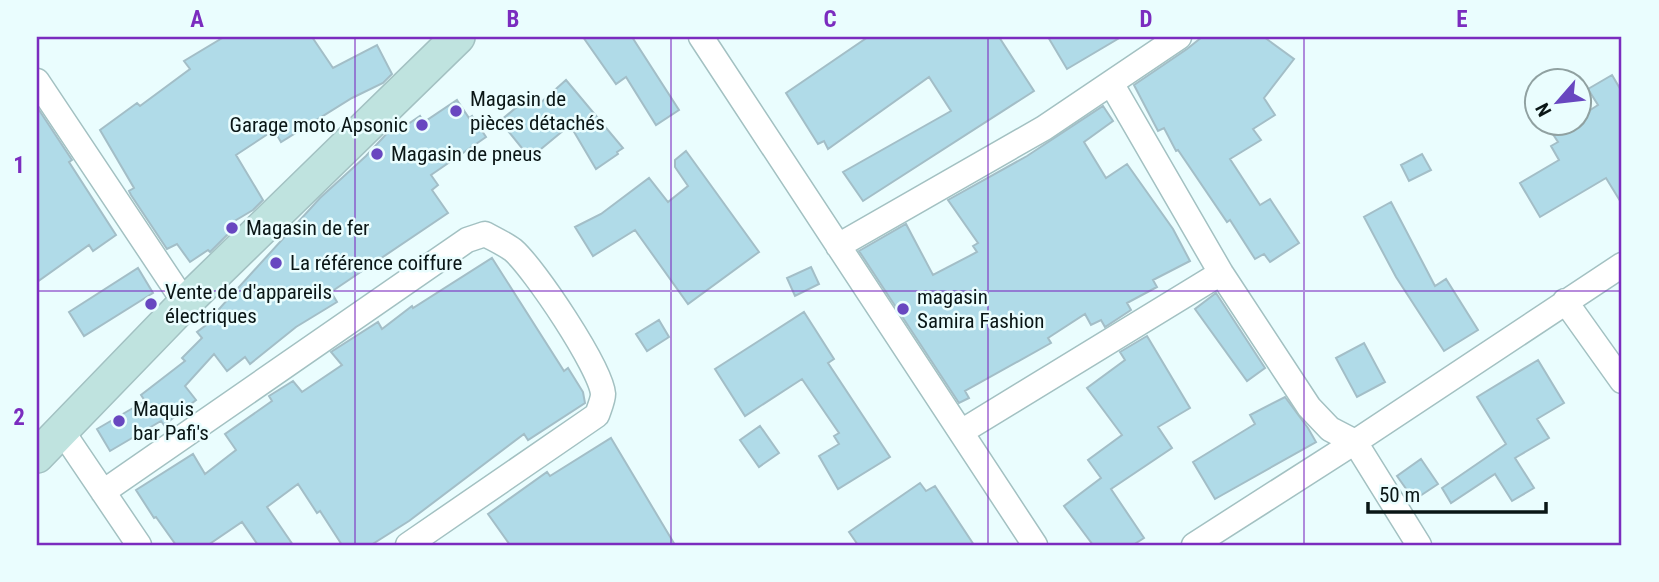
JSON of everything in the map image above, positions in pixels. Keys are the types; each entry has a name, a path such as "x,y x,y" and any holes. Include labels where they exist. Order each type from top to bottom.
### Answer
{"main road":[{"path":"37,456 185,303 458,37"}],"street":[{"path":"701,37 1035,545"},
{"path":"838,246 1044,128 1179,37"},
{"path":"37,81 185,303"},
{"path":"1111,83 1221,273 1309,407 1330,429 1355,442 1419,545"},
{"path":"103,492 467,240 485,234 514,251 544,289 596,372 603,395 597,415 408,545"},
{"path":"1194,545 1355,442 1622,264"},
{"path":"961,432 1221,273"},
{"path":"1565,301 1622,381"},
{"path":"61,431 139,545"}],"building":[{"path":"224,37 312,37 333,68 377,45 392,74 383,83 352,98 281,142 274,130 236,155 263,200 253,210 226,226 230,232 210,252 208,250 190,262 177,244 167,249 131,195 129,191 134,188 100,130 137,103 140,106 190,69 184,61"},
{"path":"583,37 632,37 679,110 656,125 626,77 616,84"},
{"path":"868,37 999,37 1034,91 863,201 843,172 951,111 929,77 828,149 824,141 818,144 786,93"},
{"path":"1048,37 1121,37 1067,69"},
{"path":"1202,37 1264,37 1294,59 1264,98 1275,115 1253,129 1261,140 1230,159 1260,205 1270,199 1299,243 1270,262 1264,254 1255,259 1230,220 1227,222 1178,150 1176,151 1164,128 1158,131 1134,85"},
{"path":"1612,75 1622,92 1622,204 1606,178 1540,217 1520,183 1559,160 1551,146 1558,142 1554,136 1592,136 1592,109 1598,105 1592,95 1592,87"},
{"path":"566,80 623,148 596,169 570,125 530,158 500,121 530,96 538,105"},
{"path":"457,100 486,137 431,175 438,185 432,190 448,213 331,292 337,302 296,327 250,364 245,357 227,371 214,354 185,386 196,400 164,425 161,421 110,451 97,429 145,401 141,395 185,361 182,358 202,338 197,332 222,313 219,309 320,198 391,129 395,133 420,116 424,122"},
{"path":"1103,106 1113,121 1084,142 1106,178 1127,164 1173,229 1190,261 1153,280 1157,287 1127,303 1131,310 1105,327 1101,320 1091,325 1085,314 1048,338 1051,343 965,391 969,398 959,403 859,251 906,224 933,275 977,252 973,246 978,243 948,200 1027,156"},
{"path":"37,107 116,235 93,251 89,245 37,282"},
{"path":"686,151 759,252 688,304 635,230 593,256 575,227 601,214 649,178 668,202 688,186 675,167 675,160"},
{"path":"1422,154 1431,170 1409,181 1401,165"},
{"path":"1391,202 1435,286 1446,279 1478,330 1444,351 1396,277 1364,217"},
{"path":"492,258 564,371 568,368 583,392 585,403 528,440 524,434 409,521 371,545 342,545 298,484 267,507 293,545 258,545 242,522 208,545 176,545 136,490 193,454 205,474 236,450 225,434 272,401 269,396 293,381 302,392 342,365 331,352 378,322 382,329 412,306 413,308"},
{"path":"811,267 819,284 795,296 787,278"},
{"path":"138,268 153,293 84,336 69,312"},
{"path":"1216,293 1265,368 1247,381 1195,309"},
{"path":"804,312 834,359 828,363 890,457 838,489 819,456 839,444 834,436 839,433 802,379 745,416 715,369"},
{"path":"659,320 669,337 647,351 636,334"},
{"path":"1147,336 1190,408 1158,427 1172,448 1111,489 1144,538 1133,545 1093,545 1064,506 1101,478 1088,460 1122,435 1087,388 1125,360 1120,352"},
{"path":"1364,343 1385,382 1357,397 1336,358"},
{"path":"1538,360 1564,403 1537,419 1549,438 1515,458 1534,488 1512,501 1495,474 1451,503 1442,488 1506,444 1477,397"},
{"path":"1285,397 1316,442 1215,499 1193,462 1255,424 1250,415"},
{"path":"760,426 779,453 759,467 740,440"},
{"path":"611,438 675,545 510,545 488,514 547,472 550,476"},
{"path":"1421,459 1438,484 1414,500 1397,476"},
{"path":"920,483 926,491 935,486 974,545 858,545 849,532"}],"place":[{"name":"Magasin de pièces détachés","path":"456,111"},
{"name":"Garage moto Apsonic","path":"422,125"},
{"name":"Magasin de pneus","path":"377,154"},
{"name":"Magasin de fer","path":"232,228"},
{"name":"La référence coiffure","path":"276,263"},
{"name":"Vente de d'appareils électriques","path":"151,304"},
{"name":"magasin Samira Fashion","path":"903,309"},
{"name":"Maquis bar Pafi's","path":"119,421"}]}
